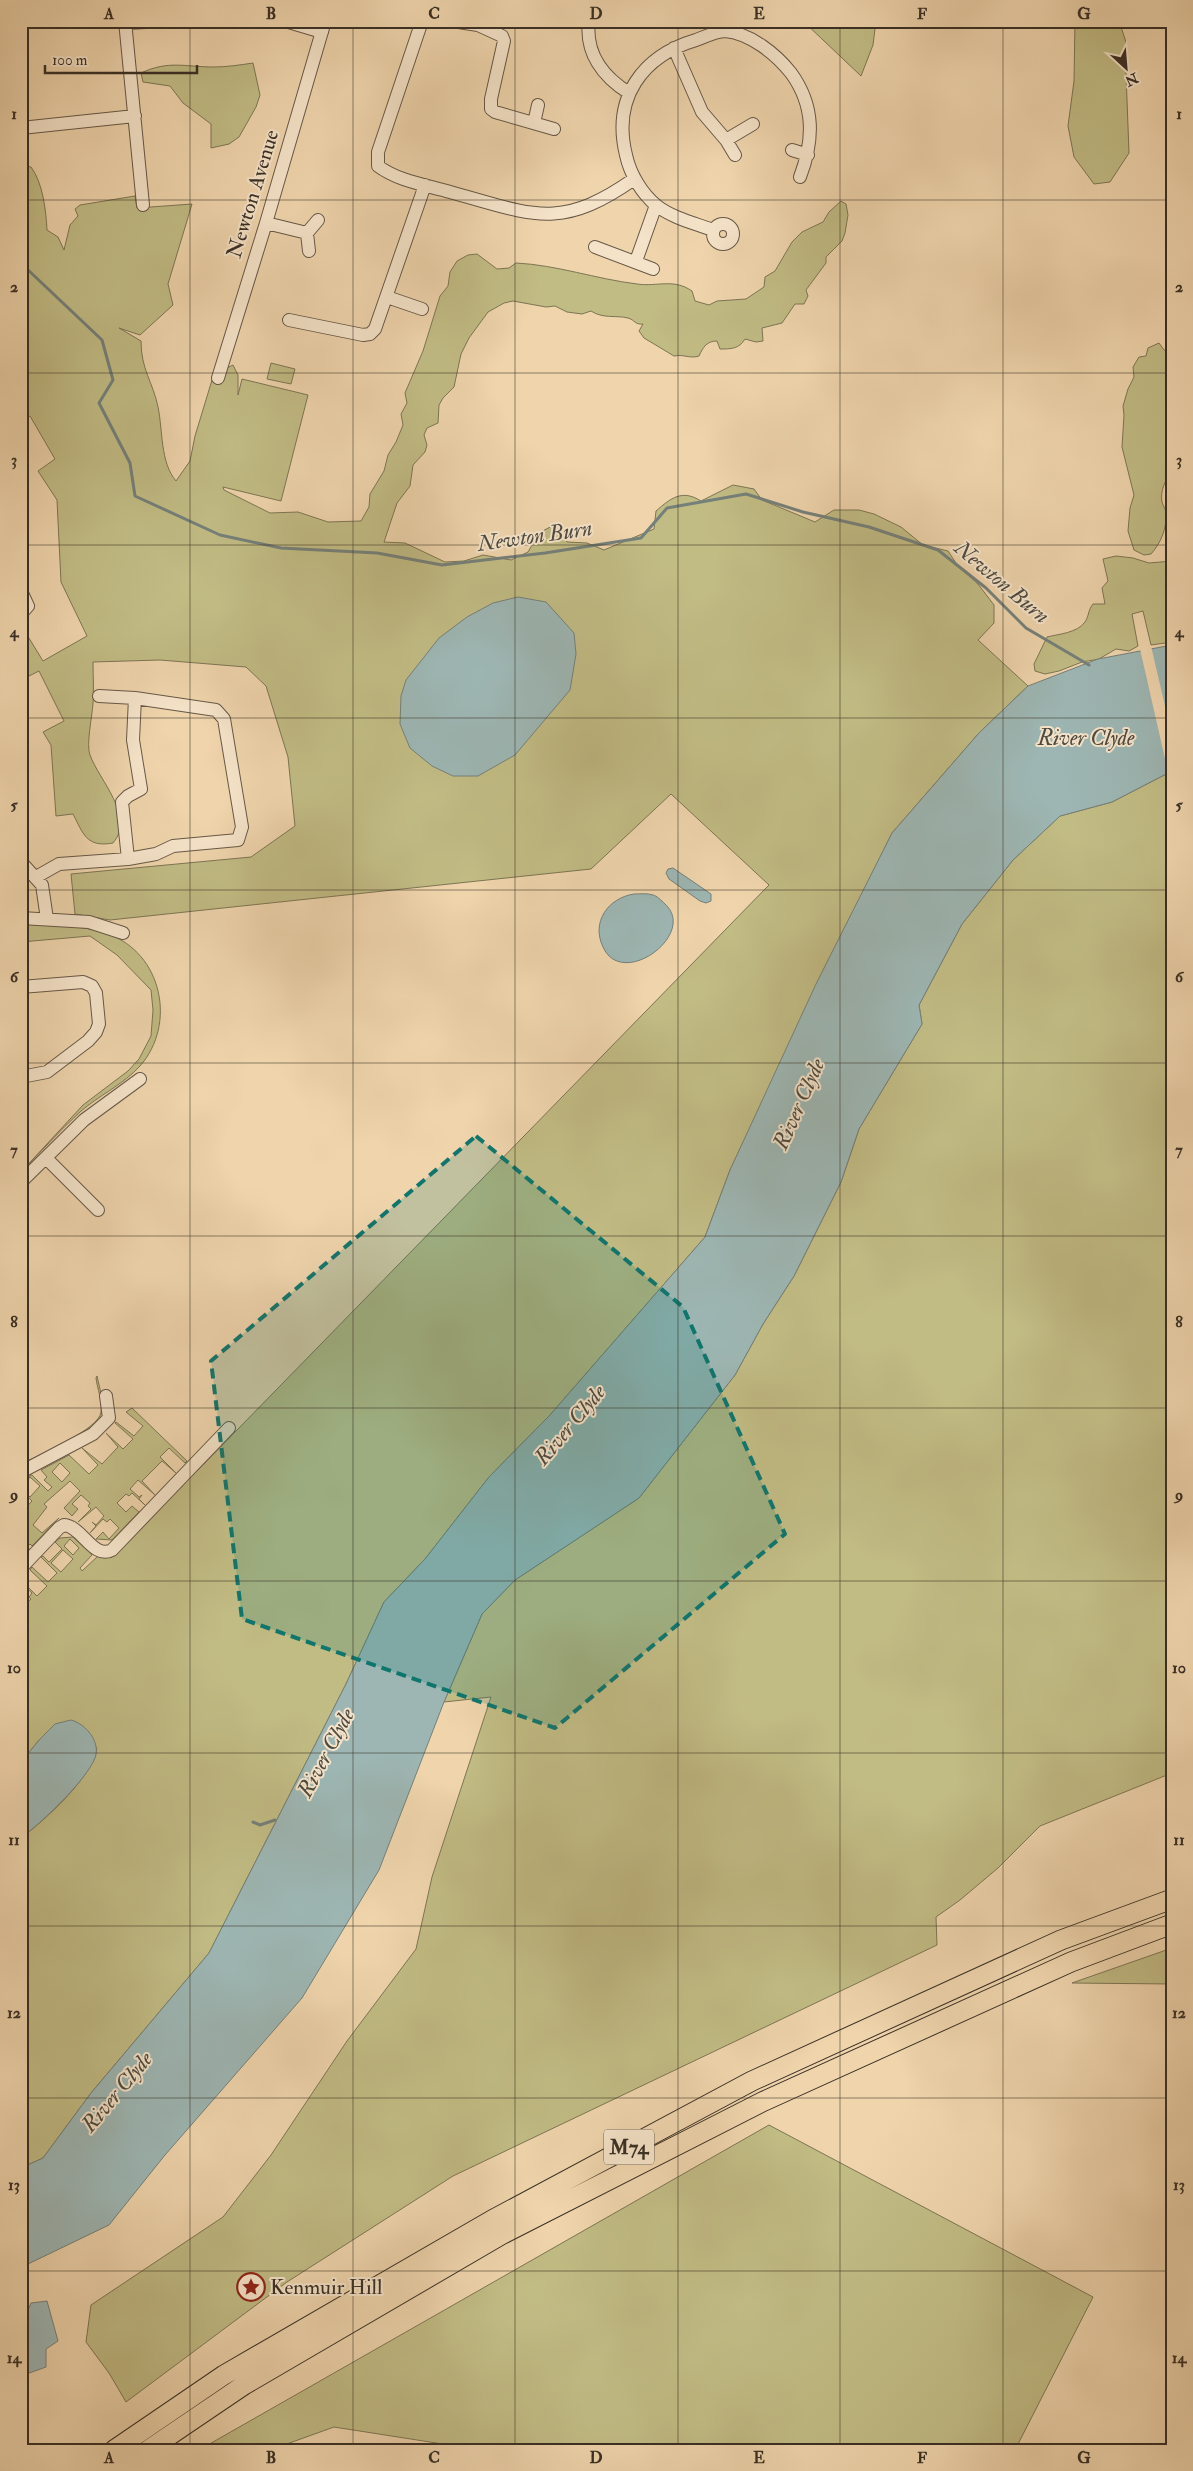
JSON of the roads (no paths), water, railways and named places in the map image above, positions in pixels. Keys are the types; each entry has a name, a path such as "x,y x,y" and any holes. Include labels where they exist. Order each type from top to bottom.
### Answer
{"highway":[{"name":"M74","path":"114,2450 224,2375 492,2220 752,2081 1061,1940 1172,1899"},
{"name":"M74","path":"148,2450 244,2385 501,2235 771,2098 1071,1962 1172,1924"}],"street":[{"path":"143,205 125,22 166,21"},
{"path":"285,21 323,27"},
{"path":"422,21 378,152 378,166 388,174 527,213 548,215 586,207 602,200 634,179"},
{"path":"452,21 478,25 502,36 503,46 491,100 491,109 495,112 554,129"},
{"path":"589,21 590,47 597,64 611,82 629,93"},
{"path":"713,230 672,214 656,205 634,179 627,163 622,135 622,122 629,93 648,65 674,48 723,26 747,37 774,55 797,81 809,109 812,126 808,155 800,177"},
{"name":"Newton Avenue","path":"218,378 266,223 323,27"},
{"path":"674,48 702,112 726,140 735,155"},
{"path":"534,123 538,106"},
{"path":"21,128 135,116"},
{"path":"726,140 753,124"},
{"path":"792,150 808,155"},
{"path":"289,320 363,335 370,334 376,329 425,185"},
{"path":"636,261 656,205"},
{"path":"309,251 307,233 318,220"},
{"path":"266,223 307,233"},
{"path":"595,247 654,269"},
{"path":"387,297 422,309"},
{"path":"21,590 28,606 21,614"},
{"path":"36,877 59,864 128,859 156,854 173,846 238,840 242,827 224,720 216,710 135,698 99,696"},
{"path":"128,859 122,802 128,796 141,789 133,740 135,698"},
{"path":"21,862 36,877 45,892 47,919"},
{"path":"21,918 89,922 123,933"},
{"path":"21,987 88,983 96,993 100,1024 88,1041 47,1072 21,1077"},
{"path":"21,1182 84,1120 140,1079"},
{"path":"46,1158 98,1210"},
{"path":"21,1472 97,1431 109,1418 106,1396"},
{"path":"21,1568 64,1525 74,1528 99,1551 104,1553 112,1550 230,1428"}],"water":[{"path":"518,597 546,602 574,633 576,654 570,690 515,755 478,776 453,776 432,766 410,748 400,724 401,696 406,680 439,638 467,617 493,603"},
{"name":"River Clyde","path":"1172,645 1172,771 1112,802 1060,816 1013,860 962,924 919,1005 922,1024 859,1129 841,1182 794,1276 763,1324 735,1375 639,1498 515,1580 482,1614 444,1702 379,1870 302,1998 165,2155 109,2225 28,2264 21,2264 21,2168 43,2158 91,2093 209,1953 346,1684 384,1602 425,1559 489,1477 550,1415 705,1237 730,1170 816,984 892,833 979,733 1028,686 1098,659"},
{"path":"673,868 711,894 711,901 706,903 700,901 669,879 666,873 668,869"},
{"path":"634,894 651,894 662,901 673,916 672,929 665,942 654,953 640,960 625,963 612,959 603,947 599,929 604,913 616,900"},
{"path":"71,1720 82,1725 91,1734 96,1746 95,1758 73,1789 51,1812 21,1838 21,1762 55,1724"},
{"path":"47,2301 58,2341 46,2349 46,2367 21,2376 21,2310 28,2310 31,2303"}],"waterway":[{"name":"Newton Burn","path":"21,267 26,268 102,340 113,380 99,403 130,463 135,496 220,535 281,548 377,553 442,565 545,553 641,538 667,508 746,494 803,512 869,527 938,550 986,588 1026,628 1089,665"},
{"path":"253,1822 260,1825 275,1820"}],"place":[{"name":"Kenmuir Hill","path":"251,2287"}]}
